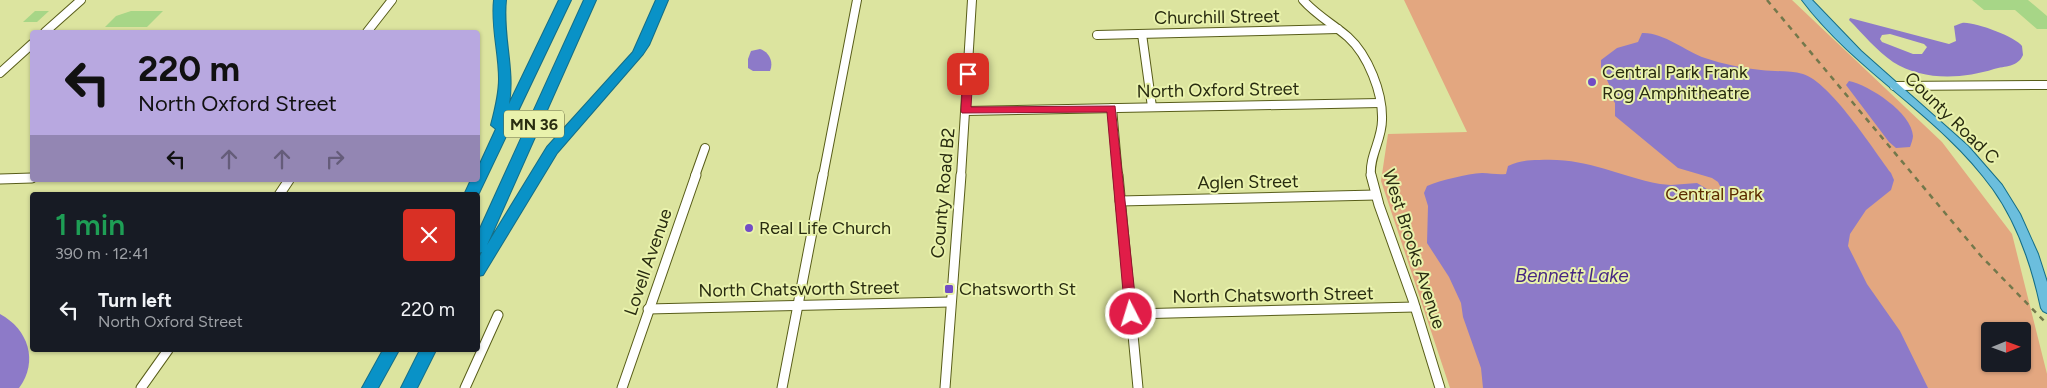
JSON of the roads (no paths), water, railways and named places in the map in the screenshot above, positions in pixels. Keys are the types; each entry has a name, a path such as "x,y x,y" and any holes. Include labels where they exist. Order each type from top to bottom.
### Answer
{"highway":[{"path":"480,170 497,125 504,90 504,65 498,24 500,0"},
{"name":"MN 36","path":"480,174 564,0"},
{"name":"MN 36","path":"480,244 590,0"},
{"path":"480,268 552,150 637,54 662,0"},
{"path":"370,388 390,352"},
{"path":"409,388 428,352"}],"main road":[{"name":"County Road C","path":"1797,0 1958,143 1980,166 2008,202 2031,250 2046,303"},
{"name":"County Road C","path":"1807,0 1828,26"}],"street":[{"path":"47,30 81,0"},
{"path":"370,30 392,0"},
{"path":"782,388 858,0"},
{"name":"County Road B2","path":"944,388 966,111 972,0"},
{"name":"West Brooks Avenue","path":"1303,0 1314,12 1351,40 1360,51 1380,103 1381,128 1370,164 1376,195 1440,388"},
{"name":"Churchill Street","path":"1097,35 1338,29"},
{"path":"1142,34 1152,108"},
{"path":"0,73 30,46"},
{"path":"1894,86 2047,85"},
{"name":"North Oxford Street","path":"966,111 1380,103"},
{"path":"1112,108 1138,388"},
{"name":"Lovell Avenue","path":"622,388 705,148"},
{"path":"0,179 30,178"},
{"name":"Aglen Street","path":"1120,201 1376,195"},
{"name":"North Chatsworth Street","path":"648,310 950,302"},
{"name":"North Chatsworth Street","path":"1131,314 1415,308"},
{"path":"465,388 498,315"},
{"path":"141,388 167,352"}],"water":[{"path":"1850,18 1949,44 1956,41 1954,26 1962,23 1975,24 2012,38 2022,46 2023,55 2015,64 1969,75 1943,76 1917,73 1887,58 1849,20","holes":["1890,34 1924,44 1927,47 1922,54 1913,54 1882,42 1880,39 1882,35"]},
{"name":"Bennett Lake","path":"1642,33 1658,36 1674,42 1697,55 1726,64 1766,71 1803,74 1826,89 1838,103 1862,133 1894,180 1891,190 1866,210 1850,234 1848,246 1867,284 1900,331 1928,388 1483,388 1481,368 1463,317 1461,303 1449,277 1427,243 1428,206 1424,193 1427,186 1482,173 1506,174 1508,166 1523,161 1556,160 1586,164 1660,184 1697,183 1707,189 1718,190 1721,188 1718,182 1712,178 1678,168 1615,116 1615,103 1610,96 1612,91 1601,67 1601,60 1617,48 1638,42"},
{"path":"760,49 766,52 770,58 770,71 753,71 748,68 748,59 751,51"},
{"path":"1849,81 1878,94 1898,110 1911,127 1913,136 1910,147 1896,148 1889,142 1846,85"},
{"path":"0,314 18,328 27,346 28,367 25,378 19,388 0,388"}],"railway":[{"path":"1767,0 1981,256 2047,324"}],"place":[{"name":"Central Park Frank Rog Amphitheatre","path":"1592,82"},
{"name":"Real Life Church","path":"749,228"},
{"name":"Chatsworth St","path":"949,289"}],"park label":[{"name":"Central Park","path":"1714,194"}]}
